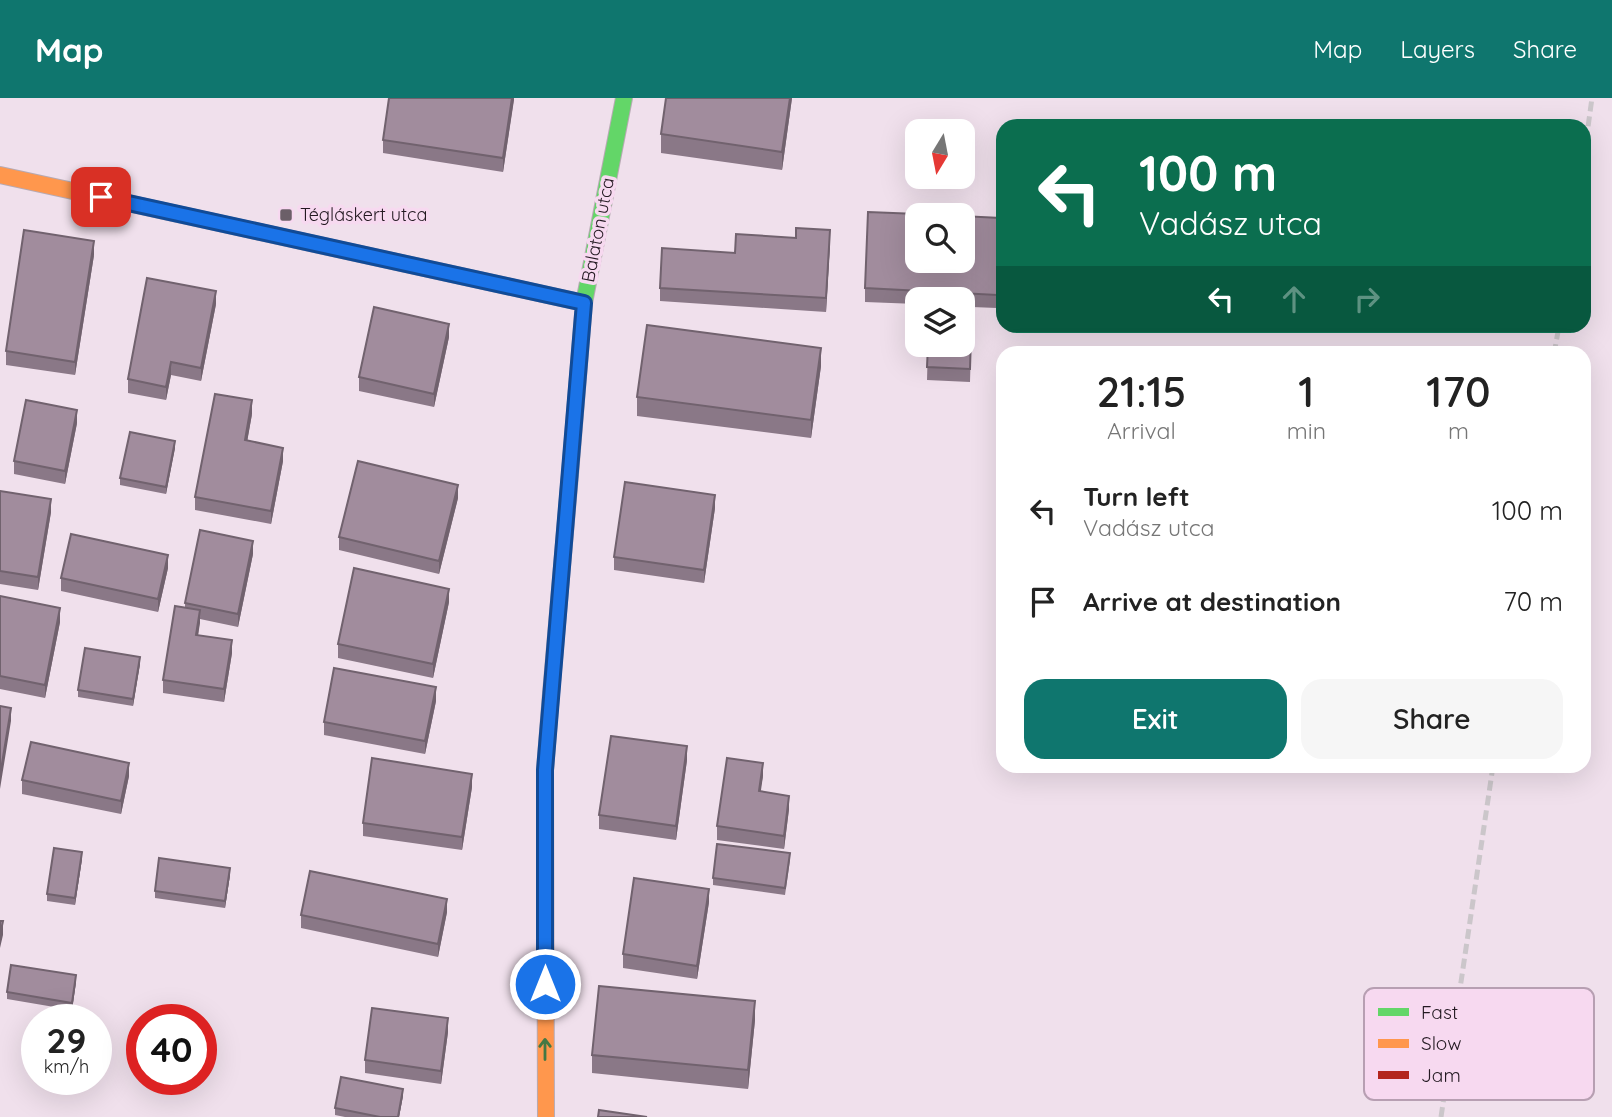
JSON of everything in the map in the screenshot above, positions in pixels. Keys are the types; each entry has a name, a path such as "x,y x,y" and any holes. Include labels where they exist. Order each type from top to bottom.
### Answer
{"street":[{"name":"Balaton utca","path":"545,1117 545,770 584,303 624,98"},
{"path":"0,175 584,303"}],"building":[{"path":"389,98 512,98 503,158 383,140"},
{"path":"666,98 790,98 782,152 661,134"},
{"path":"868,212 905,213 905,273 975,273 975,217 996,218 996,295 975,294 975,287 905,287 905,290 865,288"},
{"path":"796,228 830,230 826,298 660,288 662,248 735,253 736,234 796,238"},
{"path":"24,230 94,241 75,362 6,351"},
{"path":"147,278 216,291 201,368 171,362 166,387 128,379"},
{"path":"374,307 449,324 434,394 359,377"},
{"path":"647,325 821,348 811,420 637,397"},
{"path":"927,357 970,357 970,369 927,367"},
{"path":"215,394 252,400 245,440 283,448 271,511 195,497"},
{"path":"26,400 77,410 65,471 14,461"},
{"path":"130,432 175,441 166,487 120,478"},
{"path":"358,461 458,485 439,561 339,537"},
{"path":"625,482 715,495 704,570 614,557"},
{"path":"0,491 51,499 38,577 0,571"},
{"path":"200,530 253,541 238,614 185,603"},
{"path":"71,534 168,555 158,599 61,578"},
{"path":"354,568 449,589 433,664 338,644"},
{"path":"0,596 60,608 45,685 0,676"},
{"path":"175,606 200,610 196,635 232,640 224,689 163,680"},
{"path":"85,648 140,657 133,699 78,690"},
{"path":"334,668 436,687 425,741 324,722"},
{"path":"0,706 11,708 0,776"},
{"path":"611,736 687,746 676,826 599,815"},
{"path":"31,742 129,763 121,801 22,780"},
{"path":"372,758 472,774 462,837 363,823"},
{"path":"727,758 763,763 759,791 789,796 784,836 717,826"},
{"path":"717,844 790,853 785,888 713,878"},
{"path":"54,848 82,852 75,898 47,894"},
{"path":"159,858 230,868 225,901 155,891"},
{"path":"310,871 447,899 438,944 301,915"},
{"path":"634,878 709,889 697,966 623,954"},
{"path":"11,965 76,975 72,1003 7,992"},
{"path":"599,986 755,1001 748,1070 592,1055"},
{"path":"372,1008 448,1018 441,1071 365,1060"},
{"path":"341,1077 403,1089 398,1117 380,1117 335,1108"},
{"path":"599,1110 647,1117 598,1117"}],"railway":[{"path":"1589,119 1592,98"},
{"path":"1555,346 1558,333"},
{"path":"1460,988 1492,773"},
{"path":"1441,1117 1444,1100"}],"traffic: fast":[{"path":"570,474 584,303 624,98"},
{"path":"260,232 584,303"}],"traffic: slow":[{"path":"0,175 260,232"},
{"path":"546,1117 545,770 551,694"}],"traffic: jam":[{"path":"551,694 570,474"}],"place":[{"name":"Tégláskert utca","path":"286,215"}],"route":[{"path":"101,197 584,303 545,770 545,984"}]}
